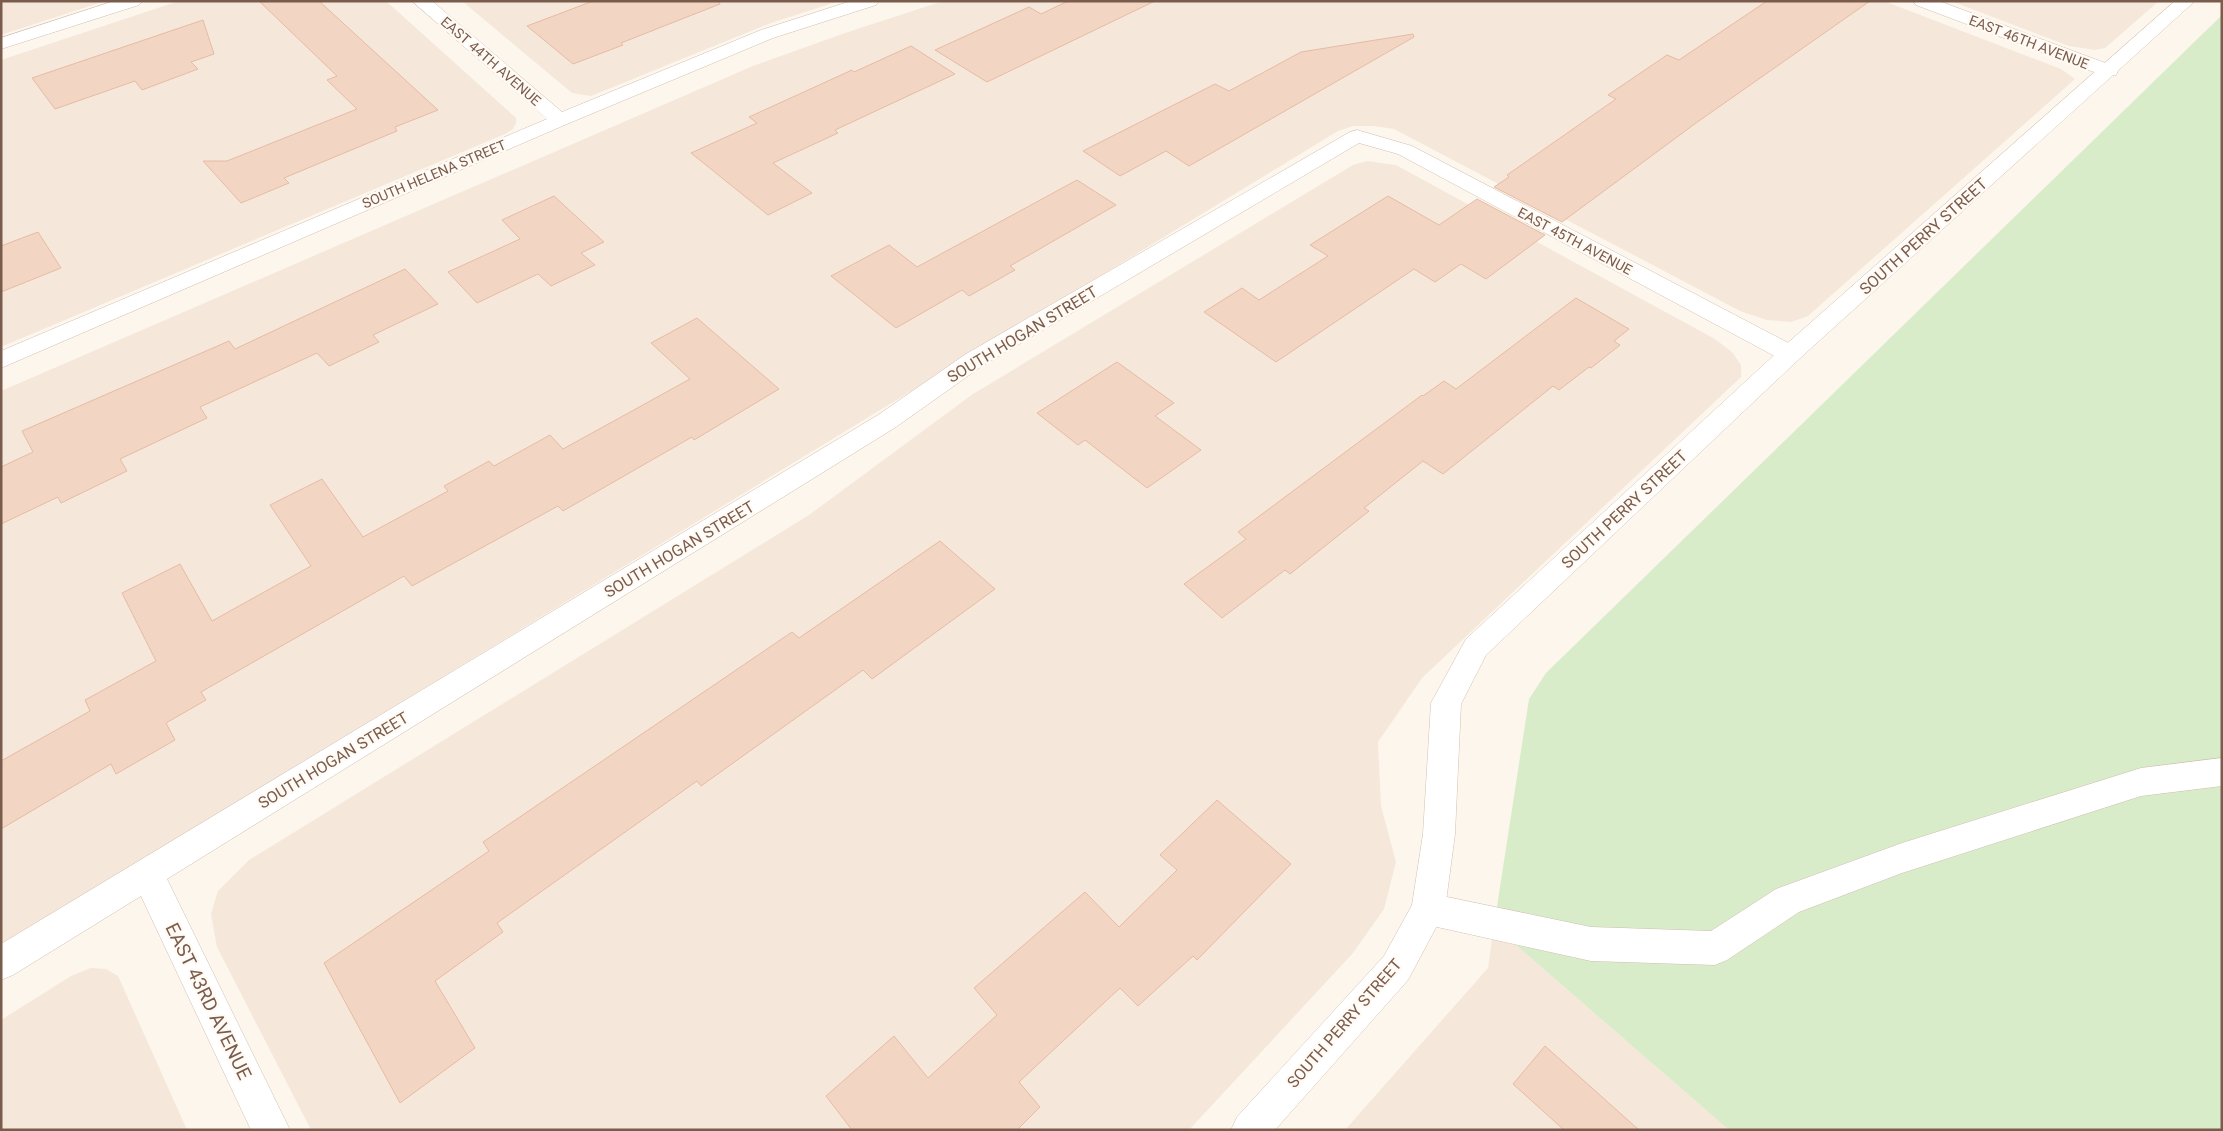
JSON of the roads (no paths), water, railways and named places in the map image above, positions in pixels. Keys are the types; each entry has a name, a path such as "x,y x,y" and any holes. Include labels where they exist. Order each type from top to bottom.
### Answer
{"street":[{"path":"1,44 132,1"},
{"name":"EAST 44TH AVENUE","path":"422,1 560,120"},
{"name":"SOUTH HELENA STREET","path":"1,360 560,120 767,34 870,1"},
{"name":"EAST 46TH AVENUE","path":"1922,1 2109,71"},
{"name":"SOUTH PERRY STREET","path":"1250,1130 1396,968 1428,909 1439,834 1446,703 1476,647 1790,354 2186,1"},
{"name":"EAST 45TH AVENUE","path":"1357,136 1405,150 1790,354"},
{"name":"SOUTH HOGAN STREET","path":"1,963 888,421 974,360 1357,136"},
{"path":"1428,909 1591,944 1715,948 1788,900 1902,858 2141,782 2222,772"},
{"name":"EAST 43RD AVENUE","path":"147,873 271,1130"}]}
